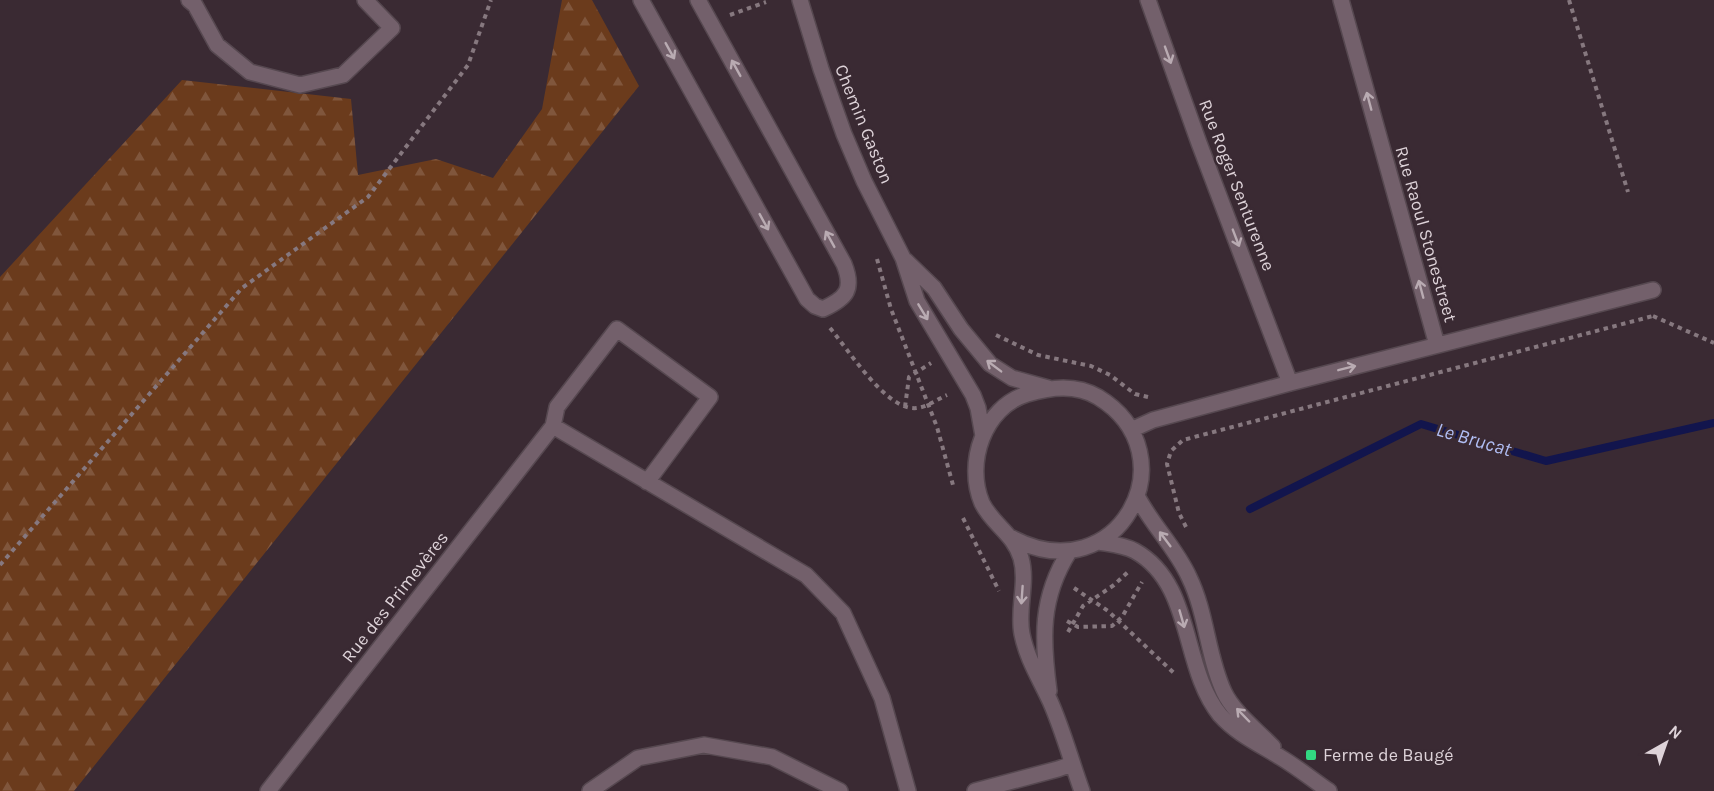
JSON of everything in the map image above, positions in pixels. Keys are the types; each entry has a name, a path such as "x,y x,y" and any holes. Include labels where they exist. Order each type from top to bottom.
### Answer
{"street":[{"path":"189,0 195,5 217,45 250,72 300,85 343,75 392,28 365,0"},
{"path":"641,0 807,299 823,309 842,298 848,288 849,277 698,0"},
{"name":"Chemin Gaston","path":"800,0 844,134 864,181 903,258 917,301 973,395 983,436"},
{"name":"Rue Roger Senturenne","path":"1148,0 1199,143 1290,383"},
{"name":"Rue Raoul Stonestreet","path":"1131,430 1153,420 1437,345 1341,0"},
{"name":"Chemin Gaston","path":"903,258 934,288 961,328 990,364 1012,378 1048,388 1072,388 1096,396 1116,410 1131,430 1139,451 1141,474 1137,496 1128,514 1115,530 1099,542 1085,549 1069,552 1039,550 1012,538 995,522 982,503 976,481 976,458 983,436 998,412 1021,396 1048,388"},
{"path":"1437,345 1653,290"},
{"name":"Rue des Primevères","path":"268,791 553,426 557,407 616,329 710,397 647,482"},
{"path":"553,426 806,575 843,614 882,698 908,791"},
{"path":"1137,496 1145,513 1188,575 1199,599 1225,694 1283,758"},
{"path":"1012,538 1022,560 1022,634 1029,659 1051,703 1082,791"},
{"path":"1099,542 1132,550 1154,566 1179,608 1199,679 1208,699 1222,717 1240,734 1283,758 1329,791"},
{"path":"1051,703 1044,636 1045,612 1053,581 1069,552"},
{"path":"590,791 638,758 704,745 772,757 840,791"},
{"path":"975,791 1072,764"}],"path":[{"path":"0,565 242,288 368,197 468,65 491,0"},
{"path":"1569,0 1628,192"},
{"path":"710,22 766,2"},
{"path":"876,258 891,309 929,404 953,486"},
{"path":"1653,290 1653,316"},
{"path":"823,309 827,324 864,373 888,397 906,407 917,408 929,404"},
{"path":"1179,513 1167,464 1171,451 1183,441 1653,316 1714,343"},
{"path":"962,515 1001,596"},
{"path":"1134,565 1114,585 1092,599 1108,611 1178,678"},
{"path":"1045,612 1078,627 1112,626 1118,622 1144,578 1154,566"},
{"path":"997,586 1003,585 1023,591"}],"green space":[{"path":"562,0 592,0 639,86 74,791 0,791 0,277 182,80 351,99 358,175 436,159 493,178 542,109"}],"waterway":[{"name":"Le Brucat","path":"1250,509 1421,424 1546,461 1714,423"}],"place":[{"name":"Ferme de Baugé","path":"1311,755"}]}
